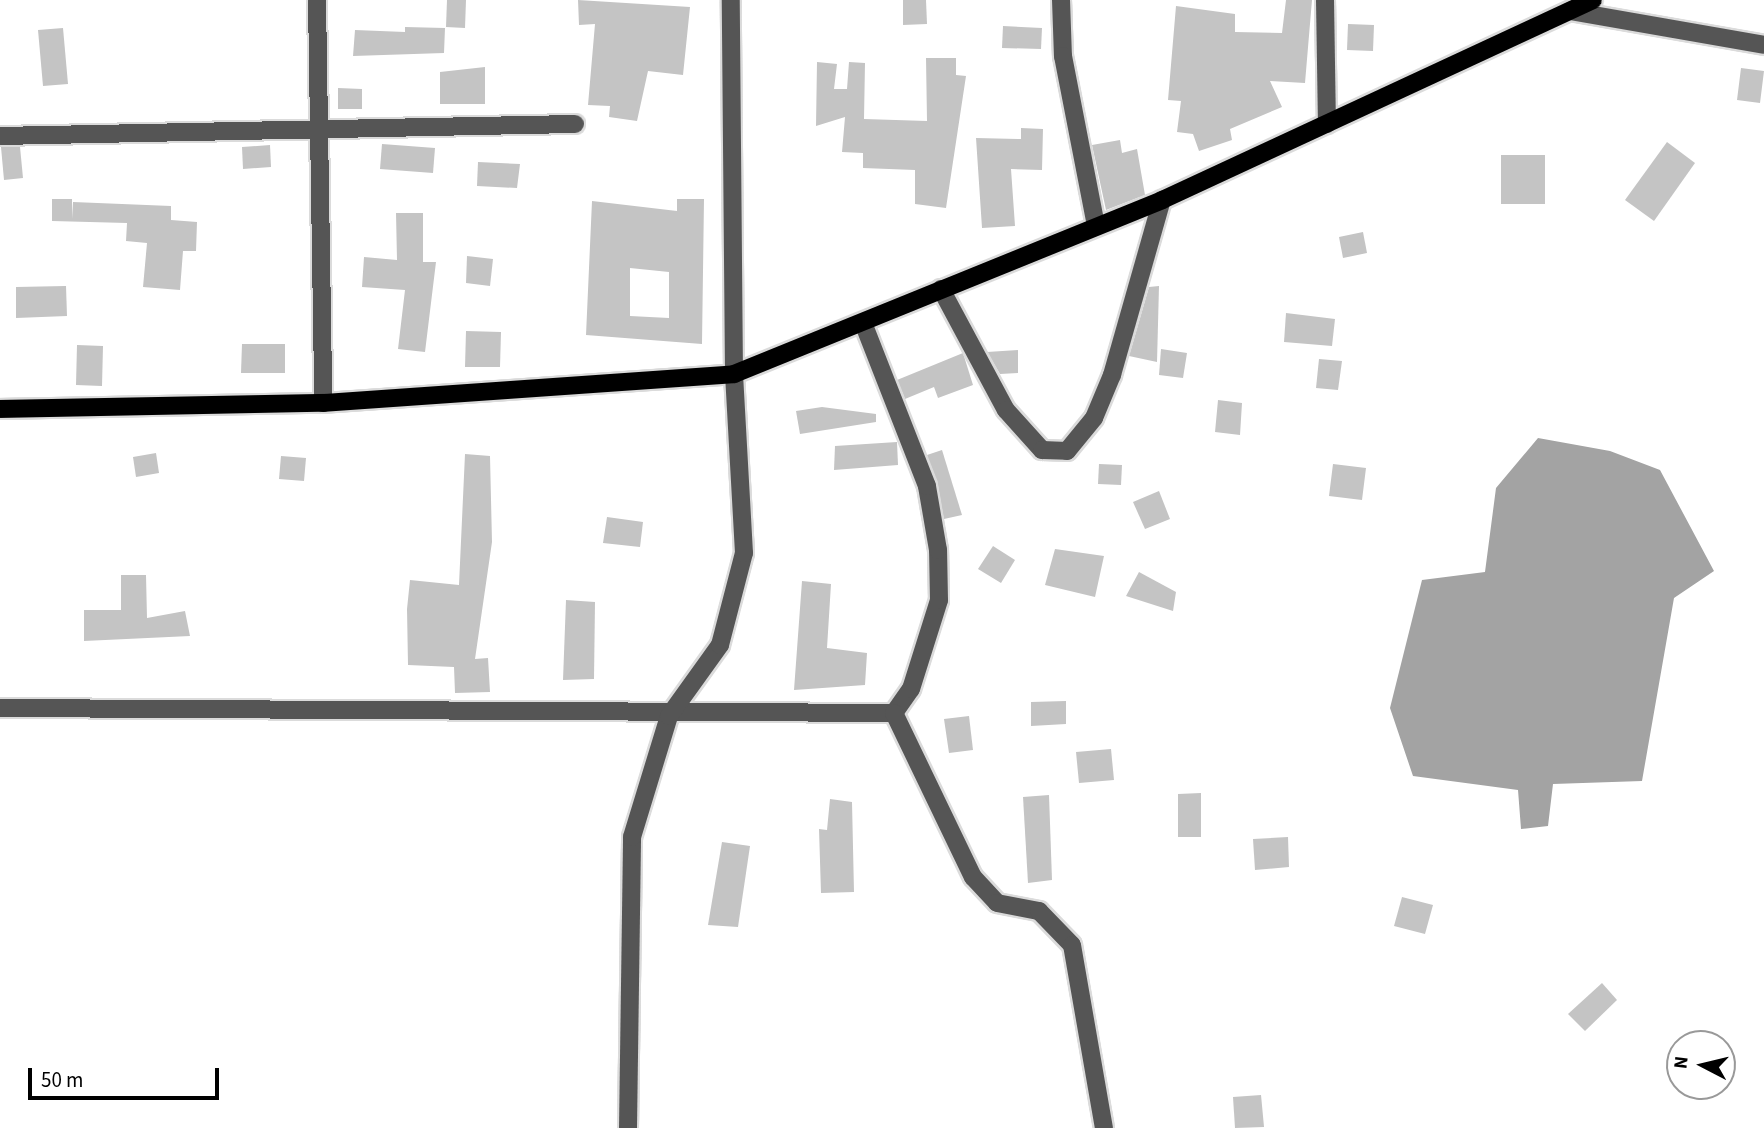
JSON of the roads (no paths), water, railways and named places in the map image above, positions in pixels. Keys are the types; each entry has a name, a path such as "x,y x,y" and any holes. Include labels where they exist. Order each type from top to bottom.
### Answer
{"main road":[{"path":"0,409 323,403 734,374 1163,200 1593,0"}],"street":[{"path":"317,0 323,403"},
{"path":"628,1128 632,837 669,716 720,645 744,553 734,374 731,0"},
{"path":"1061,0 1063,55 1096,226"},
{"path":"1325,0 1327,124"},
{"path":"1570,11 1764,45"},
{"path":"0,136 575,124"},
{"path":"941,289 1006,410 1042,450 1067,451 1094,418 1112,375 1163,200"},
{"path":"863,323 926,486 938,550 936,613 911,690 894,713"},
{"path":"0,708 669,716 894,713"},
{"path":"894,713 973,877 997,903 1039,912 1072,945 1104,1128"}]}
